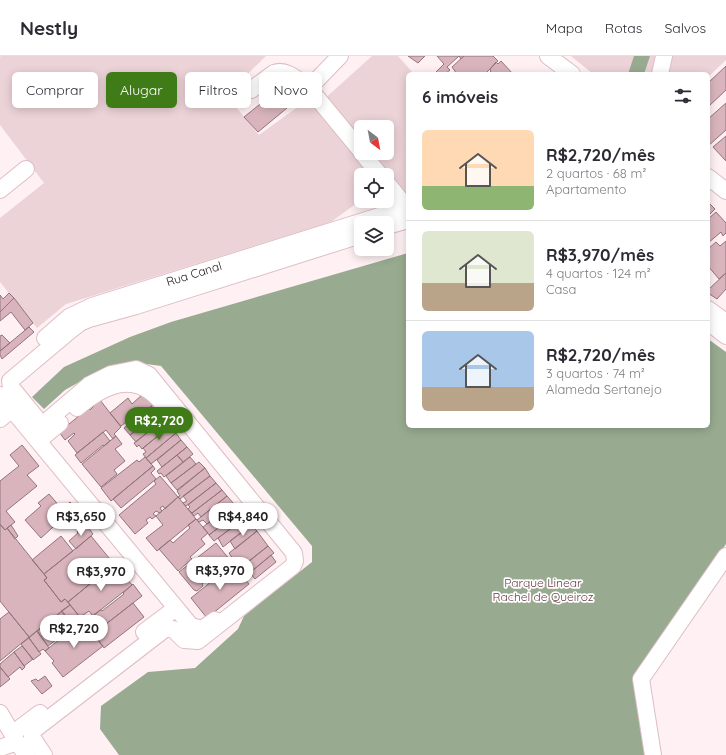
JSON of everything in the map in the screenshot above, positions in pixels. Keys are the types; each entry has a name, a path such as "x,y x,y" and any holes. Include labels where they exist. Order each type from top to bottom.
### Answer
{"street":[{"path":"322,75 340,56"},
{"path":"548,56 569,72"},
{"path":"660,72 664,56"},
{"path":"251,90 259,84"},
{"path":"322,104 354,142"},
{"path":"368,160 375,168"},
{"path":"0,190 26,169"},
{"path":"710,179 726,191"},
{"path":"394,193 406,209"},
{"path":"394,221 406,213"},
{"name":"Rua Canal","path":"0,378 64,321 78,312 114,299 406,213"},
{"path":"44,755 32,737 34,730 165,629 173,628 184,640 198,641 293,566 295,561 294,553 150,375 136,369 111,374 89,385 42,425 11,387 10,382 66,334 80,323 89,319 136,306 354,237"},
{"path":"710,310 726,322"},
{"path":"710,324 726,336"},
{"path":"0,395 6,414 38,441 191,626 202,629 281,568 285,562 284,553 278,543 154,392 144,386 133,384 112,385 86,400 38,441"},
{"path":"653,755 641,680 726,556"},
{"path":"0,748 18,744 176,608"},
{"path":"0,713 18,744"}],"shaded area":[{"path":"266,56 250,72 185,72 185,108 237,108 259,135 296,108 318,108 354,151 354,160 362,160 368,168 354,168 354,205 331,222 66,304 37,328 0,282 0,218 44,183 0,125 0,57"},
{"path":"372,56 398,56 412,72 406,72 406,192 404,193 394,182 394,168 382,168 374,160 394,160 394,120 354,120 354,137 322,101"},
{"path":"571,56 657,56 653,72 591,72"},
{"path":"634,56 650,56 645,72 629,72"},
{"path":"673,56 726,56 726,60 710,75 710,72 669,72"},
{"name":"Parque Linear Rachel de Queiroz","path":"406,254 406,428 710,428 710,340 726,352 726,544 635,674 646,755 119,755 100,729 101,706 148,672 195,668 238,629 244,616 312,562 312,546 161,366 139,363 99,371 65,390 44,409 32,397 64,367 130,337 171,322"}],"building":[{"path":"408,56 425,56 418,63"},
{"path":"437,56 459,56 447,67 450,70 448,72 436,72 444,64"},
{"path":"464,56 493,56 498,61 487,72 456,72 452,67"},
{"path":"501,61 511,72 490,72 490,69 496,62 498,64"},
{"path":"726,66 726,90 710,105 710,81"},
{"path":"726,103 726,130 710,144 710,117"},
{"path":"259,105 259,108 287,108 258,132 244,117"},
{"path":"726,136 726,161 713,147"},
{"path":"710,204 715,209 710,214"},
{"path":"716,212 726,223 726,233 723,236 721,232 710,241 710,217"},
{"path":"726,241 726,273 719,279 710,268 710,247 716,242 720,246"},
{"path":"726,273 726,289 717,299 710,294 710,288"},
{"path":"9,293 14,298 0,312 0,295 3,299"},
{"path":"14,298 33,323 25,330 11,312 0,321 0,312"},
{"path":"29,327 34,332 2,359 0,351"},
{"path":"2,335 10,343 0,351 0,336"},
{"path":"143,394 153,405 141,414 139,412 121,426 110,413 128,398 132,404"},
{"path":"100,400 121,427 114,434 116,436 113,439 106,430 77,453 68,441 75,434 74,433 65,440 59,432 89,408 90,410"},
{"path":"153,405 159,413 130,435 124,428"},
{"path":"159,413 164,419 136,442 130,435"},
{"path":"164,419 170,426 142,449 139,445 137,447 134,443"},
{"path":"170,426 176,433 146,458 143,454 146,452 143,448"},
{"path":"103,432 110,441 81,463 75,455"},
{"path":"176,433 181,440 151,464 146,458"},
{"path":"116,436 122,444 115,449 125,461 114,470 117,474 101,487 82,464"},
{"path":"181,440 187,447 162,467 157,460"},
{"path":"22,445 39,466 27,475 37,486 6,511 15,522 5,530 0,524 0,481 19,466 10,455"},
{"path":"187,447 193,454 183,462 177,455"},
{"path":"177,455 183,462 164,477 161,473 159,474 157,471"},
{"path":"145,457 153,466 111,501 101,488 137,460 139,462"},
{"path":"190,457 196,464 171,483 166,476"},
{"path":"199,462 205,468 177,490 171,483"},
{"path":"153,466 155,469 151,473 156,479 121,508 113,499"},
{"path":"205,468 210,476 180,499 177,491"},
{"path":"160,476 178,497 165,509 163,506 160,508 162,511 160,513 156,511 153,514 156,516 152,519 150,517 146,520 148,523 135,534 119,515 156,484 154,481"},
{"path":"210,476 216,483 186,506 183,503 187,501 183,496"},
{"path":"216,483 222,490 192,513 188,509 190,507 188,505"},
{"path":"222,490 227,496 201,517 198,513 194,516 192,513"},
{"path":"49,494 62,509 59,512 70,502 76,509 65,519 64,517 41,538 25,520 41,506 38,503"},
{"path":"227,496 234,504 207,524 203,520 199,522 197,520"},
{"path":"178,497 196,519 157,551 146,538 163,525 156,516"},
{"path":"234,504 240,511 209,535 203,527"},
{"path":"240,511 245,518 214,541 209,535"},
{"path":"245,518 251,525 223,547 218,538"},
{"path":"196,519 208,533 201,539 205,544 190,557 192,559 178,571 159,549 170,540 173,543 190,528 188,525"},
{"path":"0,524 5,530 7,528 44,574 47,578 44,580 61,602 65,599 70,605 29,637 0,601"},
{"path":"11,525 18,536 15,539 7,528"},
{"path":"251,525 257,531 235,549 230,541"},
{"path":"87,526 93,534 76,549 69,541 78,533 77,532"},
{"path":"257,531 268,546 245,564 240,558 235,562 229,553"},
{"path":"61,536 73,551 44,574 32,560"},
{"path":"91,536 114,564 68,602 65,599 61,602 44,580 47,578 44,574"},
{"path":"216,543 230,560 202,584 203,586 197,591 194,590 179,572"},
{"path":"268,546 274,553 244,577 240,573 243,570 241,568"},
{"path":"271,555 276,562 255,579 250,573"},
{"path":"118,561 124,568 120,571 132,585 93,616 89,611 80,617 68,602"},
{"path":"237,561 242,567 238,570 232,563"},
{"path":"233,564 249,584 207,618 191,598"},
{"path":"133,584 142,596 93,634 88,627 95,622 91,617 100,610 102,611 124,594 123,593"},
{"path":"133,603 144,617 104,648 93,634 97,630 99,632 102,629 101,628"},
{"path":"70,605 83,621 75,628 61,611"},
{"path":"62,611 75,628 71,631 68,627 63,632 53,618"},
{"path":"9,612 29,637 0,661 0,619"},
{"path":"53,618 66,635 57,641 45,625"},
{"path":"83,621 103,646 63,677 52,663 54,661 45,651"},
{"path":"45,625 56,640 48,646 37,631"},
{"path":"37,631 49,648 45,651 43,649 39,652 29,638"},
{"path":"29,638 41,654 33,660 21,644"},
{"path":"22,646 33,659 24,666 14,652"},
{"path":"14,652 25,667 22,670 20,667 8,677 0,667 0,664"},
{"path":"0,667 10,679 0,687"},
{"path":"45,676 52,686 42,694 31,681 36,679 38,681"}]}
